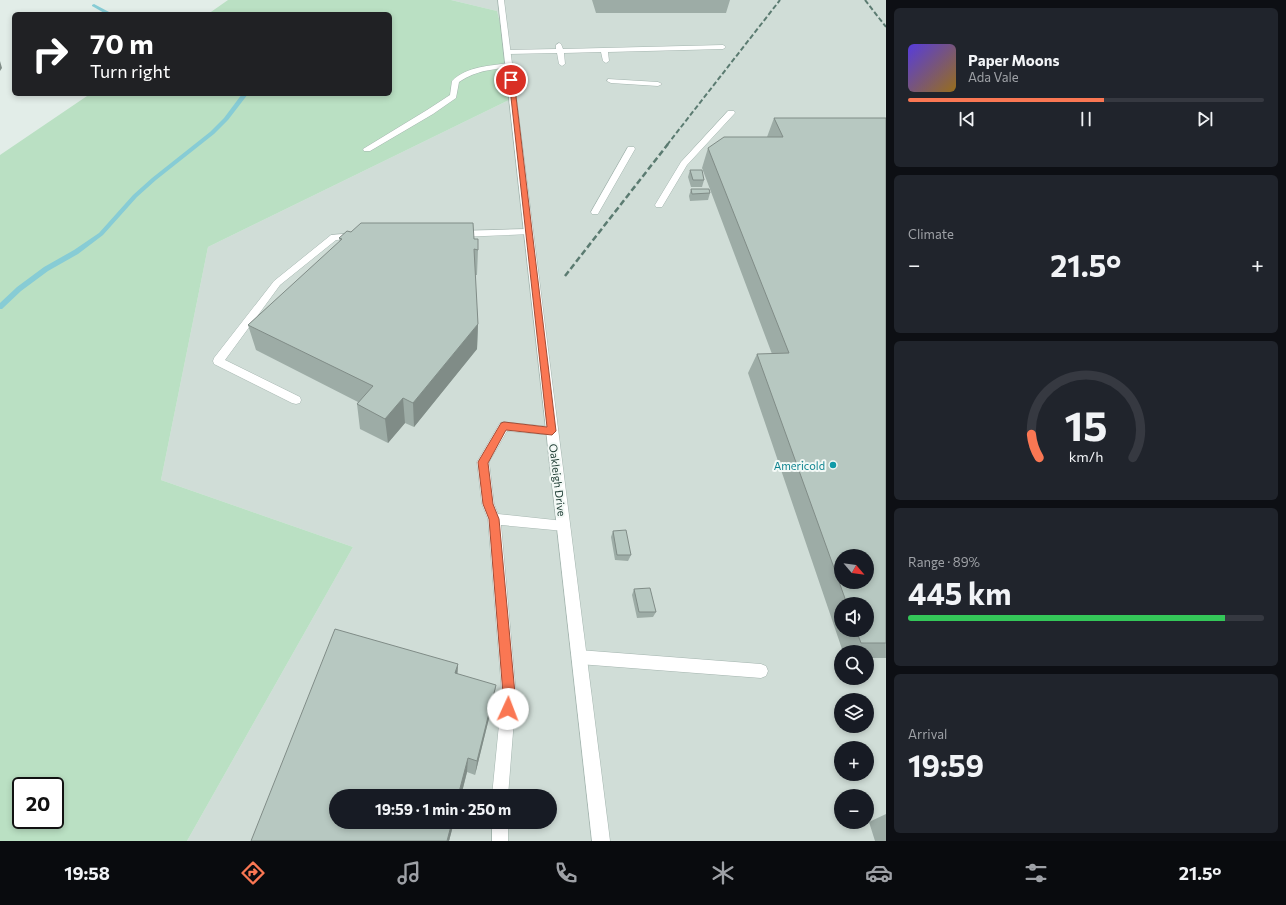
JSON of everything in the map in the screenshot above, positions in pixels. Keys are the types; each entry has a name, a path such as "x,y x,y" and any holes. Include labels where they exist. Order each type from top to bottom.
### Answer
{"street":[{"name":"Oakleigh Drive","path":"501,0 601,841"}],"lane":[{"path":"507,52 559,47 587,47 604,50 722,47"},
{"path":"559,47 562,64"},
{"path":"604,50 606,61"},
{"path":"367,148 430,112 452,96 456,81 468,73 480,69 509,65"},
{"path":"611,81 658,84"},
{"path":"659,205 684,164 731,112"},
{"path":"595,212 631,149"},
{"path":"449,234 528,232"},
{"path":"296,400 218,361 277,283 334,237 365,236"},
{"path":"501,789 509,694 494,519 488,504 483,462 504,426 552,431"},
{"path":"494,519 564,526"},
{"path":"579,657 761,671"},
{"path":"500,829 500,841"}],"shaded area":[{"path":"451,0 886,0 886,841 187,841 353,547 161,480 208,247 519,95 497,11"}],"green space":[{"path":"228,0 451,0 497,11 519,95 208,247 161,480 353,547 187,841 0,841 0,155 87,96 392,96 392,12 211,12"}],"building":[{"name":"Americold","path":"774,118 886,118 886,643 861,643 859,637 874,637 874,597 844,597 842,589 874,589 874,549 834,549 834,568 757,354 789,353 708,148 724,137 783,137"},
{"path":"690,170 702,170 704,180 693,180"},
{"path":"691,189 709,189 710,193 692,194"},
{"path":"361,223 473,223 474,239 478,239 478,250 474,249 478,324 413,403 403,398 385,419 357,404 373,386 248,325 342,239 339,238 347,231 351,232"},
{"path":"626,530 631,555 617,555 613,531"},
{"path":"650,588 656,612 639,612 634,589"},
{"path":"335,629 458,664 455,673 496,685 477,761 468,758 460,789 329,789 329,829 450,829 447,841 251,841"}],"waterway":[{"path":"94,5 106,12"},
{"path":"0,307 19,289 46,269 76,252 101,234 135,196 212,133 226,119 243,96"}],"railway":[{"path":"667,145 780,0"},
{"path":"865,0 886,27"},
{"path":"565,276 668,144"}],"place":[{"name":"Americold","path":"833,465"}],"route":[{"path":"508,709 509,694 494,519 488,504 483,462 504,426 552,431 511,80"}]}
